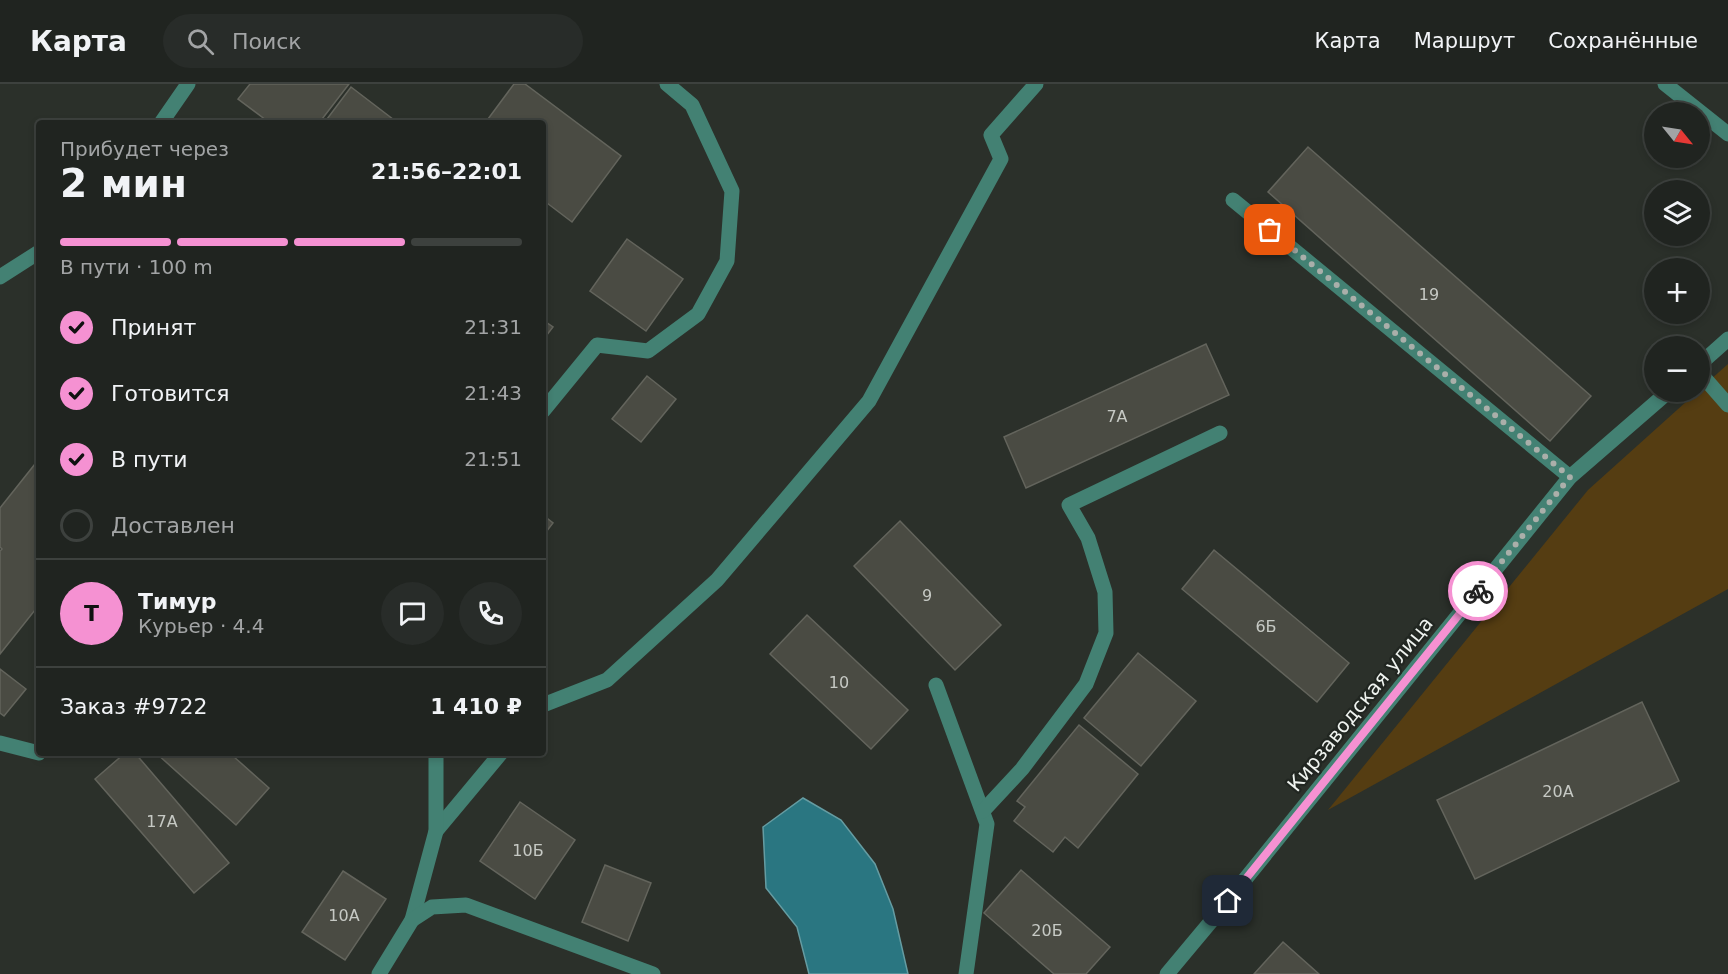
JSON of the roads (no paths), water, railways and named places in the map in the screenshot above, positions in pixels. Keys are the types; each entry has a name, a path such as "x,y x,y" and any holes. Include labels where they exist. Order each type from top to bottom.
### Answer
{"street":[{"path":"163,120 188,84"},
{"path":"546,407 597,345 648,351 698,314 727,261 732,191 692,105 667,84"},
{"path":"546,704 607,680 717,580 869,402 1001,159 991,135 1036,84"},
{"path":"1665,84 1728,135"},
{"path":"1233,200 1570,477"},
{"path":"0,277 36,254"},
{"path":"1710,355 1728,339"},
{"path":"1710,384 1728,405"},
{"name":"Кирзаводская улица","path":"1167,974 1570,477 1656,402"},
{"path":"982,811 1022,769 1086,684 1106,633 1105,592 1088,538 1070,505 1220,433"},
{"path":"936,685 987,824 966,974"},
{"path":"0,743 36,752"},
{"path":"378,974 412,920 436,831 436,756"},
{"path":"436,831 498,756"},
{"path":"412,920 432,907 466,905 653,974"}],"water":[{"path":"803,798 841,820 875,864 893,909 908,974 809,974 797,927 766,888 763,827"}]}
